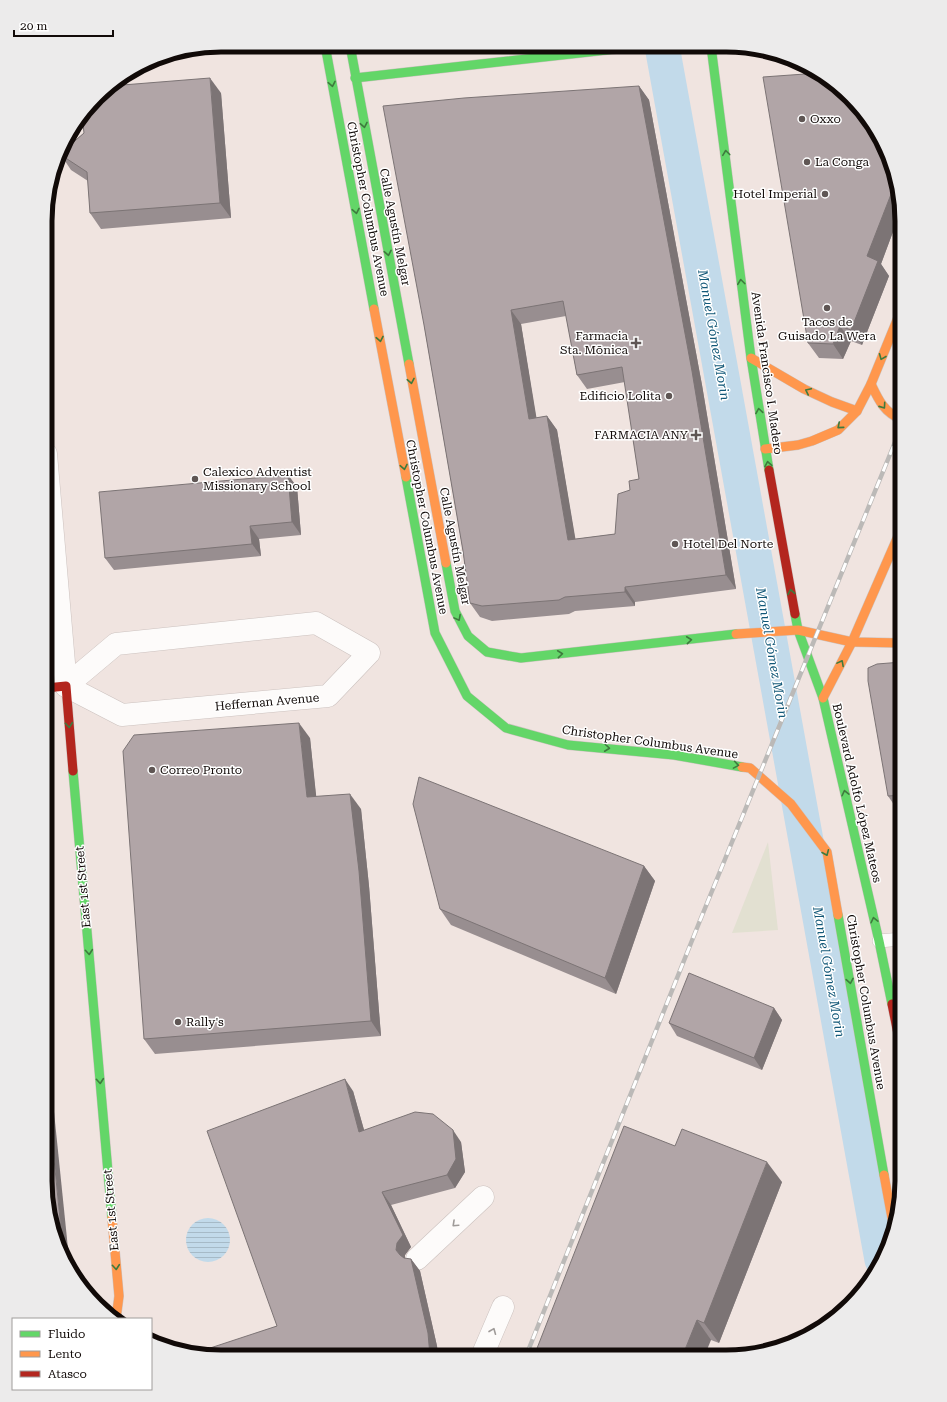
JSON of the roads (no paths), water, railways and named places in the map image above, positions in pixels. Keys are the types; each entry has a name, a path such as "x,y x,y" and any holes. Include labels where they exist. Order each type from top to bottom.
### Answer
{"main road":[{"name":"Christopher Columbus Avenue","path":"326,52 435,633 467,696 506,728 568,745 674,755 750,768 791,804 827,852 892,1215"},
{"name":"Calle Agustín Melgar","path":"351,52 454,611 468,636 487,652 521,658 748,633 798,630 852,642 895,642"},
{"path":"355,78 590,52"},
{"name":"Avenida Francisco I. Madero","path":"712,52 751,358 765,449 798,630 823,698"},
{"path":"765,449 798,445 838,430 857,411 871,384 895,325"},
{"path":"751,358 804,389 832,402 857,411"},
{"path":"871,384 883,409 895,418"},
{"name":"Boulevard Adolfo López Mateos","path":"895,543 852,642 823,698 879,940 895,1019"},
{"name":"East 1st Street","path":"56,687 119,1296 117,1314"}],"street":[{"name":"East 1st Street","path":"52,594 56,687"},
{"name":"Heffernan Avenue","path":"316,623 369,653 328,696 122,714 56,687 116,644 316,623"},
{"path":"417,1259 483,1197"},
{"path":"485,1350 503,1307"}],"lane":[{"path":"879,940 895,939"}],"water":[{"path":"208,1218 220,1222 226,1228 230,1240 226,1252 220,1258 208,1262 196,1258 190,1252 186,1240 190,1228 196,1222"}],"waterway":[{"name":"Manuel Gómez Morin","path":"663,52 880,1250"}],"railway":[{"path":"528,1350 699,923 895,442"}],"place":[{"name":"Oxxo","path":"802,119"},
{"name":"La Conga","path":"807,162"},
{"name":"Hotel Imperial","path":"825,194"},
{"name":"Tacos de Guisado La Wera","path":"827,308"},
{"name":"Farmacia Sta. Mōnica","path":"636,343"},
{"name":"Edificio Lolita","path":"669,396"},
{"name":"FARMACIA ANY","path":"696,435"},
{"name":"Calexico Adventist Missionary School","path":"195,479"},
{"name":"Hotel Del Norte","path":"675,544"},
{"name":"Correo Pronto","path":"152,770"},
{"name":"Rally's","path":"178,1022"}]}
